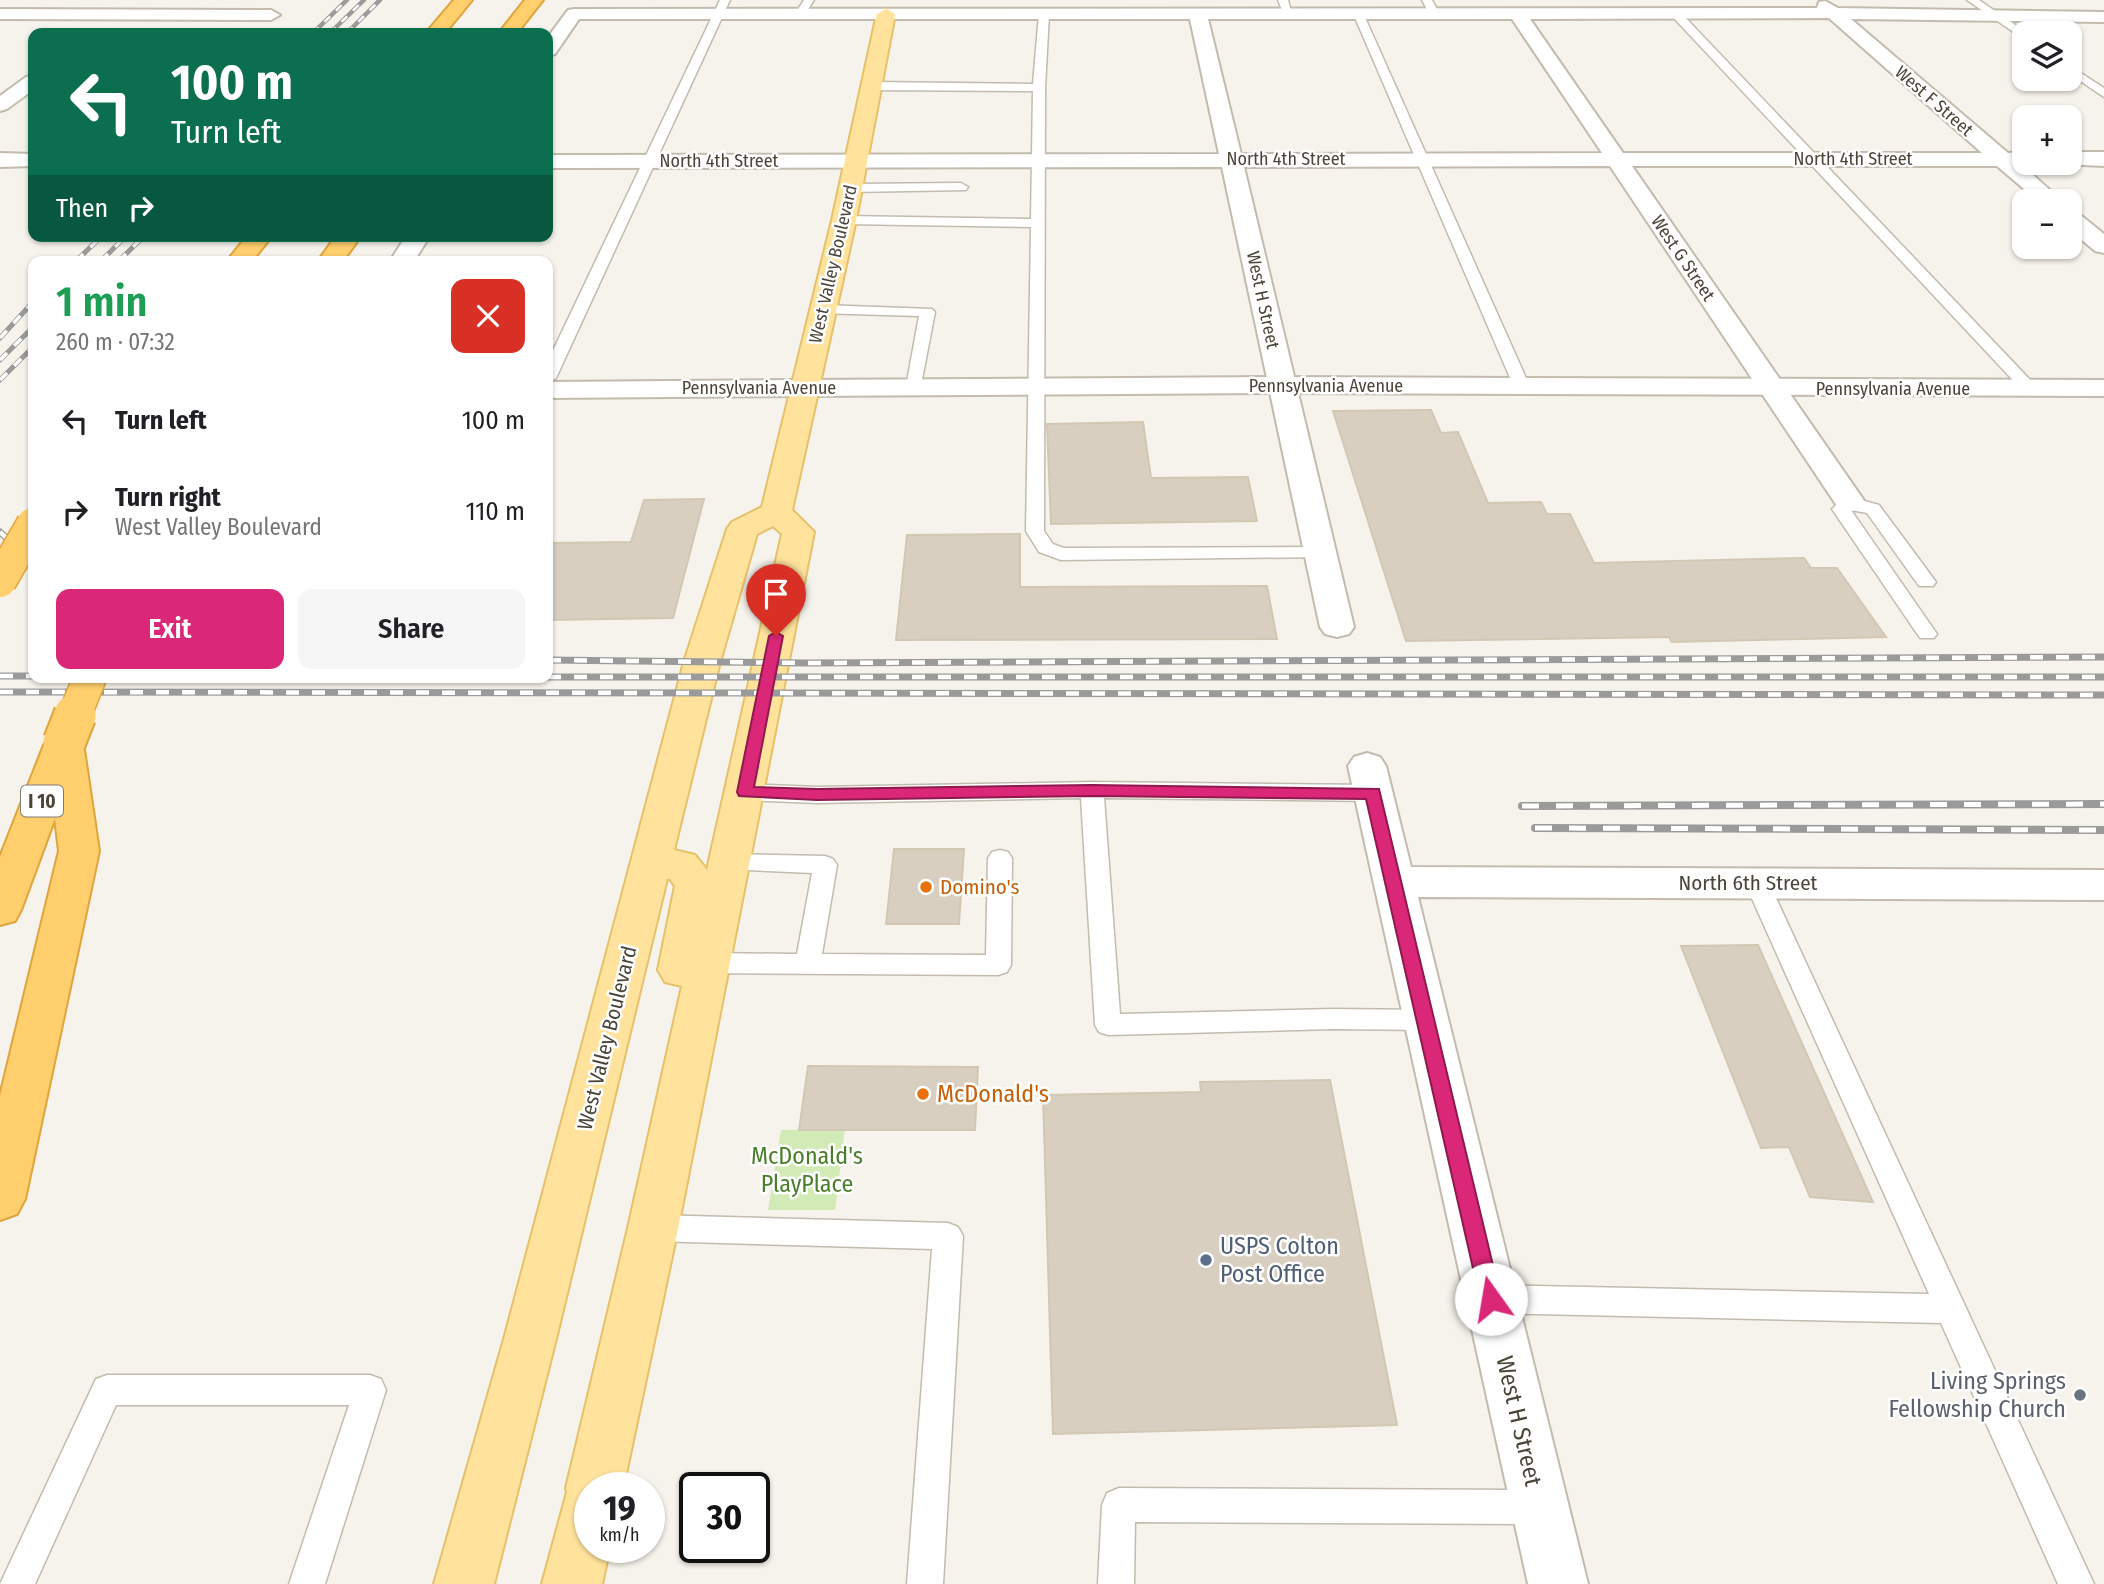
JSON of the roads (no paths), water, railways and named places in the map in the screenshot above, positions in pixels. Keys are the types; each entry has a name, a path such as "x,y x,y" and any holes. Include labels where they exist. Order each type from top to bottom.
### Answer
{"highway":[{"path":"422,28 440,0"},
{"path":"439,28 463,0"},
{"path":"512,28 534,0"},
{"path":"243,256 255,242"},
{"path":"334,256 344,242"},
{"path":"0,581 28,533"},
{"name":"I 10","path":"0,910 88,683"},
{"path":"0,1199 79,851 64,743"}],"main road":[{"path":"882,7 907,5 908,0"},
{"name":"West Valley Boulevard","path":"464,1584 702,662 744,529 776,512 857,160 872,86 882,7"},
{"path":"598,1472 653,1228 798,532 776,512"},
{"path":"651,864 681,865 696,884 677,985 694,1032"},
{"path":"572,1584 577,1563"}],"street":[{"path":"106,28 144,0"},
{"path":"553,43 574,14 722,7 1198,13 1286,7 1358,13 1430,7 1517,13 1675,13 1825,6 1994,15 2104,17"},
{"name":"West F Street","path":"1825,6 2037,189"},
{"name":"West H Street","path":"1198,13 1337,627"},
{"name":"West G Street","path":"1517,13 1850,502"},
{"path":"0,14 271,15"},
{"path":"0,105 28,85"},
{"name":"North 4th Street","path":"553,162 2012,159"},
{"path":"2082,159 2104,159"},
{"path":"0,160 28,160"},
{"path":"2082,228 2104,246"},
{"name":"Pennsylvania Avenue","path":"553,390 1282,385 1771,389 2104,388"},
{"name":"West H Street","path":"1370,780 1558,1584"},
{"name":"North 6th Street","path":"1393,882 2104,885"}],"lane":[{"path":"1972,0 2012,28"},
{"path":"553,366 722,7"},
{"path":"1044,13 1039,88 1035,531 1046,548 1061,554 1320,553"},
{"path":"1358,13 1522,387"},
{"path":"1675,13 2030,389"},
{"path":"2082,77 2104,93"},
{"path":"872,86 1039,88"},
{"path":"851,188 961,187"},
{"path":"844,220 1038,222"},
{"path":"822,310 927,312 914,387"},
{"path":"1926,582 1873,509 1850,502 1841,509 1927,635"},
{"path":"745,792 817,795 1092,790 1231,792 1370,780"},
{"path":"1092,790 1108,1025 1426,1020"},
{"path":"707,963 998,965 1000,858"},
{"path":"730,863 825,865 808,964"},
{"path":"1757,883 2076,1584"},
{"path":"653,1228 948,1236 925,1584"},
{"path":"1491,1299 1951,1309"},
{"path":"17,1584 107,1390 370,1390 307,1584"},
{"path":"1116,1584 1119,1504 1539,1507"}],"railway":[{"path":"318,28 347,0"},
{"path":"335,28 364,0"},
{"path":"352,28 380,0"},
{"path":"81,256 96,242"},
{"path":"106,256 120,242"},
{"path":"124,256 138,242"},
{"path":"0,338 28,307"},
{"path":"0,360 28,332"},
{"path":"0,380 28,352"},
{"path":"0,532 28,557"},
{"path":"553,660 807,663 2104,657"},
{"path":"0,676 28,676"},
{"path":"553,677 2104,677"},
{"path":"0,692 2104,695"},
{"path":"1522,806 2104,804"},
{"path":"1535,828 2104,830"}],"place":[{"name":"Domino's","path":"926,887"},
{"name":"McDonald's","path":"923,1094"},
{"name":"USPS Colton Post Office","path":"1206,1260"},
{"name":"Living Springs Fellowship Church","path":"2080,1395"}],"park label":[{"name":"McDonald's PlayPlace","path":"807,1170"}]}
